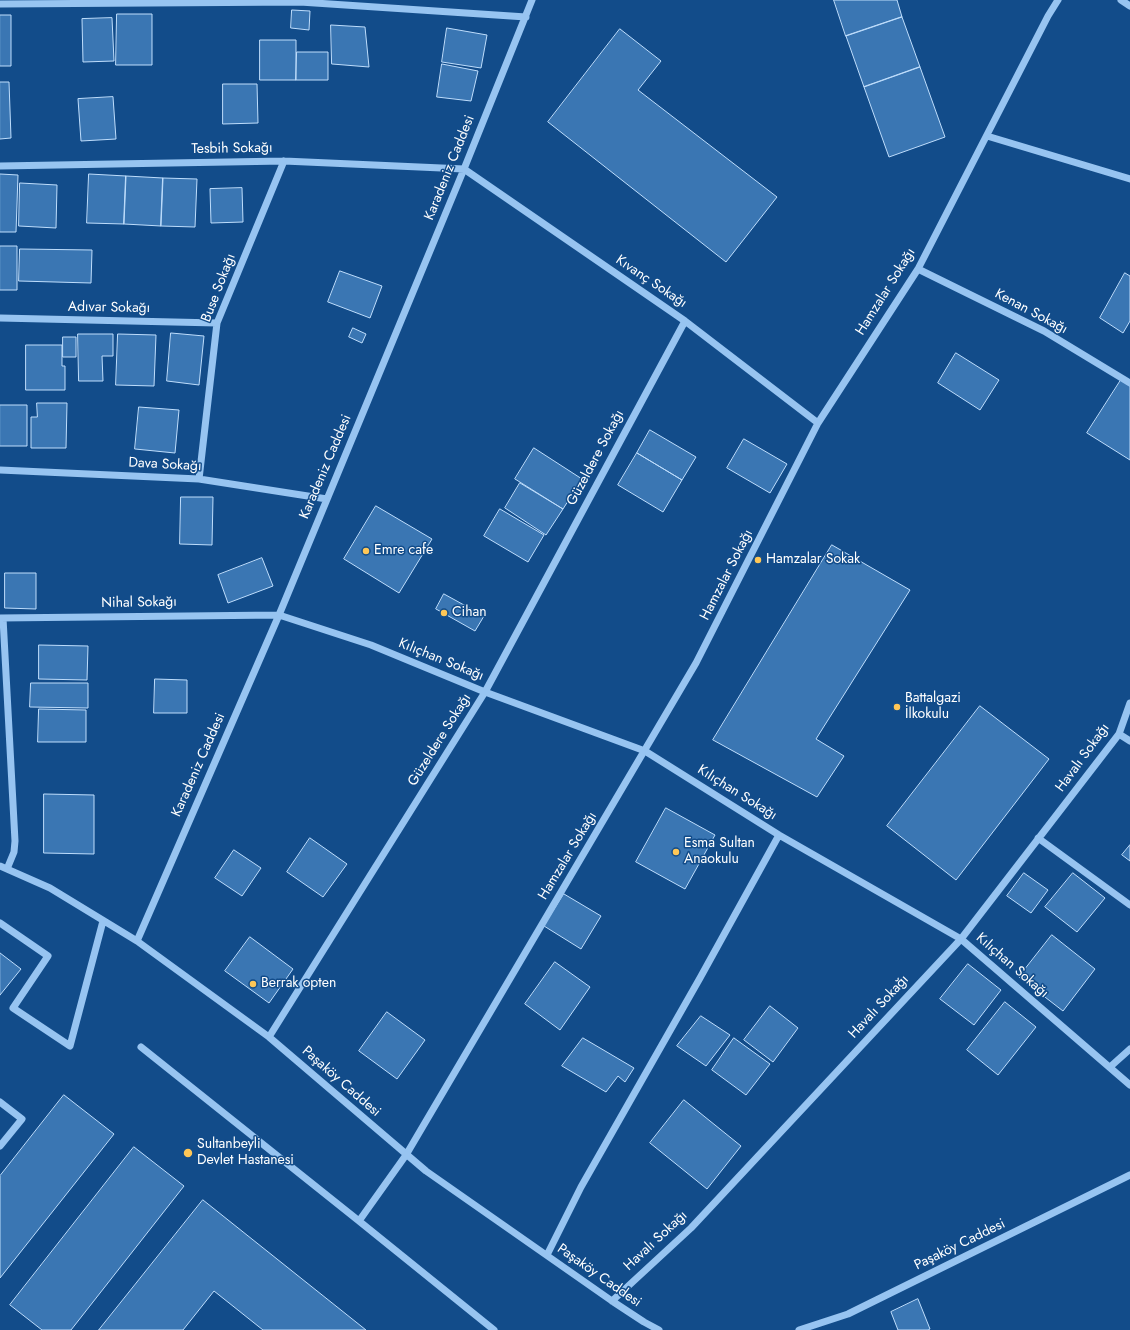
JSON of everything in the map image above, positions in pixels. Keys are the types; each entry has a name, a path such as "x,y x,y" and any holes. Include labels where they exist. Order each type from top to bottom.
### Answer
{"street":[{"name":"Karadeniz Caddesi","path":"136,941 327,499 464,169 532,0"},
{"name":"Hamzalar Sokağı","path":"359,1221 406,1155 696,663 818,424 918,269 1048,16 1058,0"},
{"path":"1121,0 1130,6"},
{"path":"0,4 300,1 526,17"},
{"path":"987,136 1130,179"},
{"name":"Tesbih Sokağı","path":"0,166 284,160 464,169"},
{"name":"Buse Sokağı","path":"199,479 217,323 284,160"},
{"name":"Kıvanç Sokağı","path":"464,169 685,321 818,424"},
{"name":"Kenan Sokağı","path":"918,269 1044,331 1130,383"},
{"name":"Adıvar Sokağı","path":"0,318 217,323"},
{"name":"Güzeldere Sokağı","path":"269,1037 485,692 685,321"},
{"name":"Dava Sokağı","path":"0,470 199,479 327,499"},
{"name":"Kılıçhan Sokağı","path":"278,615 371,646 485,692 645,751 779,835 961,939 1130,1085"},
{"name":"Nihal Sokağı","path":"2,618 278,615"},
{"path":"2,618 15,841 14,852 3,868"},
{"name":"Havalı Sokağı","path":"612,1301 691,1228 961,939 1119,734 1130,703"},
{"path":"1119,734 1130,741"},
{"path":"547,1255 581,1187 779,835"},
{"path":"1038,838 1130,905"},
{"name":"Paşaköy Caddesi","path":"3,868 50,888 136,941 269,1037 426,1171 612,1301 659,1330"},
{"path":"0,923 48,956 13,1008 70,1046 103,921"},
{"path":"141,1047 494,1330"},
{"path":"1110,1067 1130,1049"},
{"path":"0,1102 22,1119 0,1146"},
{"name":"Paşaköy Caddesi","path":"799,1330 848,1314 1130,1175"}],"building":[{"path":"834,0 897,0 902,17 846,36"},
{"path":"292,10 310,11 309,30 291,28"},
{"path":"117,14 152,14 152,65 116,65"},
{"path":"0,15 11,15 11,66 0,66"},
{"path":"902,17 920,67 864,87 846,36"},
{"path":"112,18 114,61 83,62 82,19"},
{"path":"331,25 365,27 369,67 332,64"},
{"path":"447,28 487,35 481,68 442,62"},
{"path":"620,29 661,61 638,90 777,197 726,262 548,122"},
{"path":"260,40 296,40 296,80 260,80"},
{"path":"297,52 328,52 328,80 296,80"},
{"path":"442,64 478,71 471,101 437,97"},
{"path":"920,67 945,137 889,157 864,87"},
{"path":"0,82 9,82 11,138 0,139"},
{"path":"223,84 257,84 258,123 223,124"},
{"path":"113,97 116,139 81,141 78,99"},
{"path":"0,174 18,175 16,232 0,232"},
{"path":"89,174 126,176 124,224 87,223"},
{"path":"126,176 163,178 161,226 124,224"},
{"path":"163,178 197,179 195,227 161,226"},
{"path":"20,183 57,185 56,228 19,226"},
{"path":"242,188 243,222 211,223 210,189"},
{"path":"0,246 17,246 17,290 0,290"},
{"path":"20,249 92,250 91,283 19,281"},
{"path":"340,271 382,286 370,318 328,302"},
{"path":"1125,273 1130,276 1130,321 1123,333 1100,318"},
{"path":"353,328 366,334 362,343 349,337"},
{"path":"171,333 204,336 199,385 167,381"},
{"path":"78,334 113,334 113,356 102,356 103,381 79,381"},
{"path":"118,334 156,335 154,386 116,385"},
{"path":"63,337 76,337 76,357 63,357"},
{"path":"26,345 62,345 62,366 65,366 65,390 26,390"},
{"path":"956,353 999,380 980,410 938,383"},
{"path":"1121,380 1130,386 1130,460 1087,433"},
{"path":"37,403 67,403 66,448 31,448 31,417 37,417"},
{"path":"0,405 27,405 27,446 0,446"},
{"path":"139,407 179,410 175,453 135,449"},
{"path":"650,430 696,457 682,480 637,453"},
{"path":"744,439 787,464 770,493 727,468"},
{"path":"534,448 582,479 563,509 515,479"},
{"path":"637,453 682,480 663,512 618,485"},
{"path":"520,483 563,509 546,535 505,508"},
{"path":"181,497 213,497 212,545 180,544"},
{"path":"376,506 432,539 399,593 344,559"},
{"path":"500,509 544,535 528,562 484,536"},
{"path":"832,545 910,590 816,739 844,756 817,797 713,740"},
{"path":"262,558 273,586 228,603 218,575"},
{"path":"5,573 36,573 36,609 5,608"},
{"path":"444,594 484,616 475,631 436,609"},
{"path":"39,645 88,646 87,680 39,679"},
{"path":"155,679 187,680 187,713 154,713"},
{"path":"31,683 88,683 88,708 30,707"},
{"path":"980,706 1049,759 956,880 887,826"},
{"path":"39,709 86,710 86,742 38,742"},
{"path":"44,794 94,795 94,854 44,853"},
{"path":"666,808 715,835 685,889 636,862"},
{"path":"310,838 347,864 323,897 287,872"},
{"path":"1130,845 1130,861 1122,855"},
{"path":"234,850 261,868 242,896 215,878"},
{"path":"1024,873 1048,890 1031,913 1007,896"},
{"path":"1073,873 1105,898 1077,932 1045,907"},
{"path":"564,894 601,916 581,949 544,926"},
{"path":"1052,935 1095,969 1063,1011 1019,977"},
{"path":"250,937 293,969 269,1003 225,971"},
{"path":"0,953 21,969 0,995"},
{"path":"555,962 590,987 560,1030 525,1004"},
{"path":"968,964 1001,990 974,1025 940,999"},
{"path":"1005,1002 1036,1027 998,1075 967,1050"},
{"path":"770,1006 798,1028 773,1062 744,1040"},
{"path":"387,1012 425,1040 397,1079 359,1051"},
{"path":"701,1016 730,1035 706,1066 677,1046"},
{"path":"583,1038 634,1068 625,1082 618,1076 606,1092 562,1066"},
{"path":"734,1038 770,1064 746,1095 712,1070"},
{"path":"64,1095 114,1134 0,1278 0,1176"},
{"path":"684,1100 741,1146 707,1189 650,1143"},
{"path":"134,1147 184,1186 71,1330 42,1330 10,1305"},
{"path":"203,1200 366,1330 263,1330 214,1291 183,1330 99,1330"},
{"path":"918,1299 930,1329 898,1330 891,1312"}],"place":[{"name":"Emre cafe","path":"366,551"},
{"name":"Hamzalar Sokak","path":"758,560"},
{"name":"Cihan","path":"444,613"},
{"name":"Battalgazi İlkokulu","path":"897,707"},
{"name":"Esma Sultan Anaokulu","path":"676,852"},
{"name":"Berrak opten","path":"253,984"},
{"name":"Sultanbeyli Devlet Hastanesi","path":"188,1153"}]}
